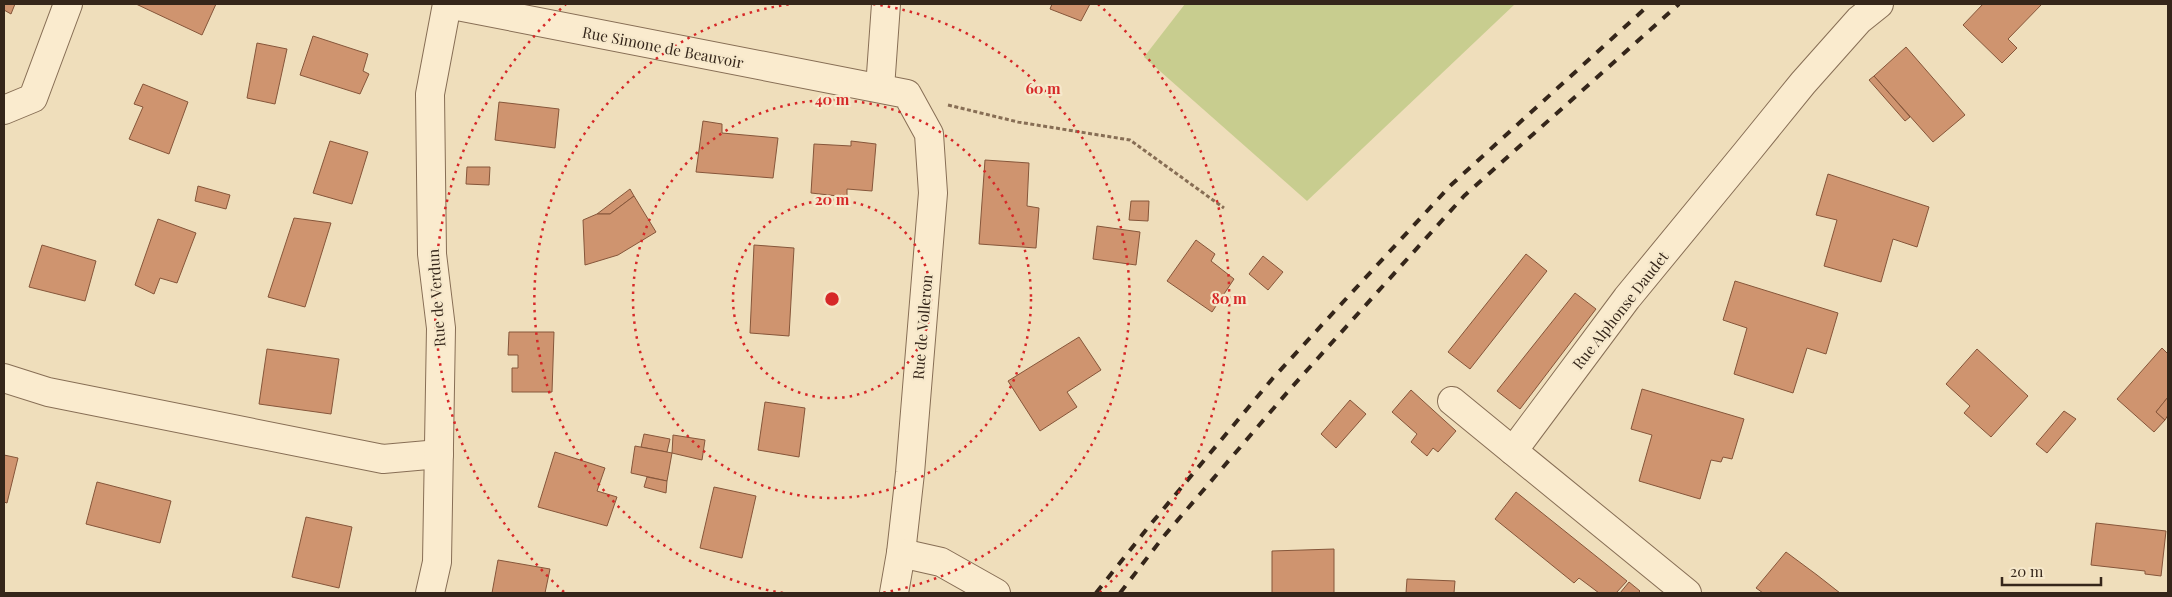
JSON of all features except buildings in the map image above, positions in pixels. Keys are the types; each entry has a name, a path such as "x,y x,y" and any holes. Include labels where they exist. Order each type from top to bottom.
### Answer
{"street":[{"path":"4,110 33,98 68,4"},
{"name":"Rue Simone de Beauvoir","path":"447,4 880,88"},
{"name":"Rue de Verdun","path":"430,593 437,562 441,328 432,254 430,94 447,4"},
{"path":"886,4 880,88 907,94"},
{"name":"Rue Alphonse Daudet","path":"1513,451 1627,298 1740,159 1859,20 1879,4"},
{"name":"Rue de Volleron","path":"894,593 901,553 933,192 929,134 907,94"},
{"path":"4,378 48,392 383,459 439,454"},
{"path":"1452,401 1687,593"},
{"path":"901,553 941,562 996,593"}],"path":[{"path":"907,94 1018,122 1130,140 1224,208"}],"green space":[{"path":"1185,4 1515,4 1307,201 1144,57"}],"railway":[{"path":"1096,593 1150,525 1273,378 1451,185 1650,4"},
{"path":"1120,593 1164,536 1291,388 1464,196 1679,4"}]}
